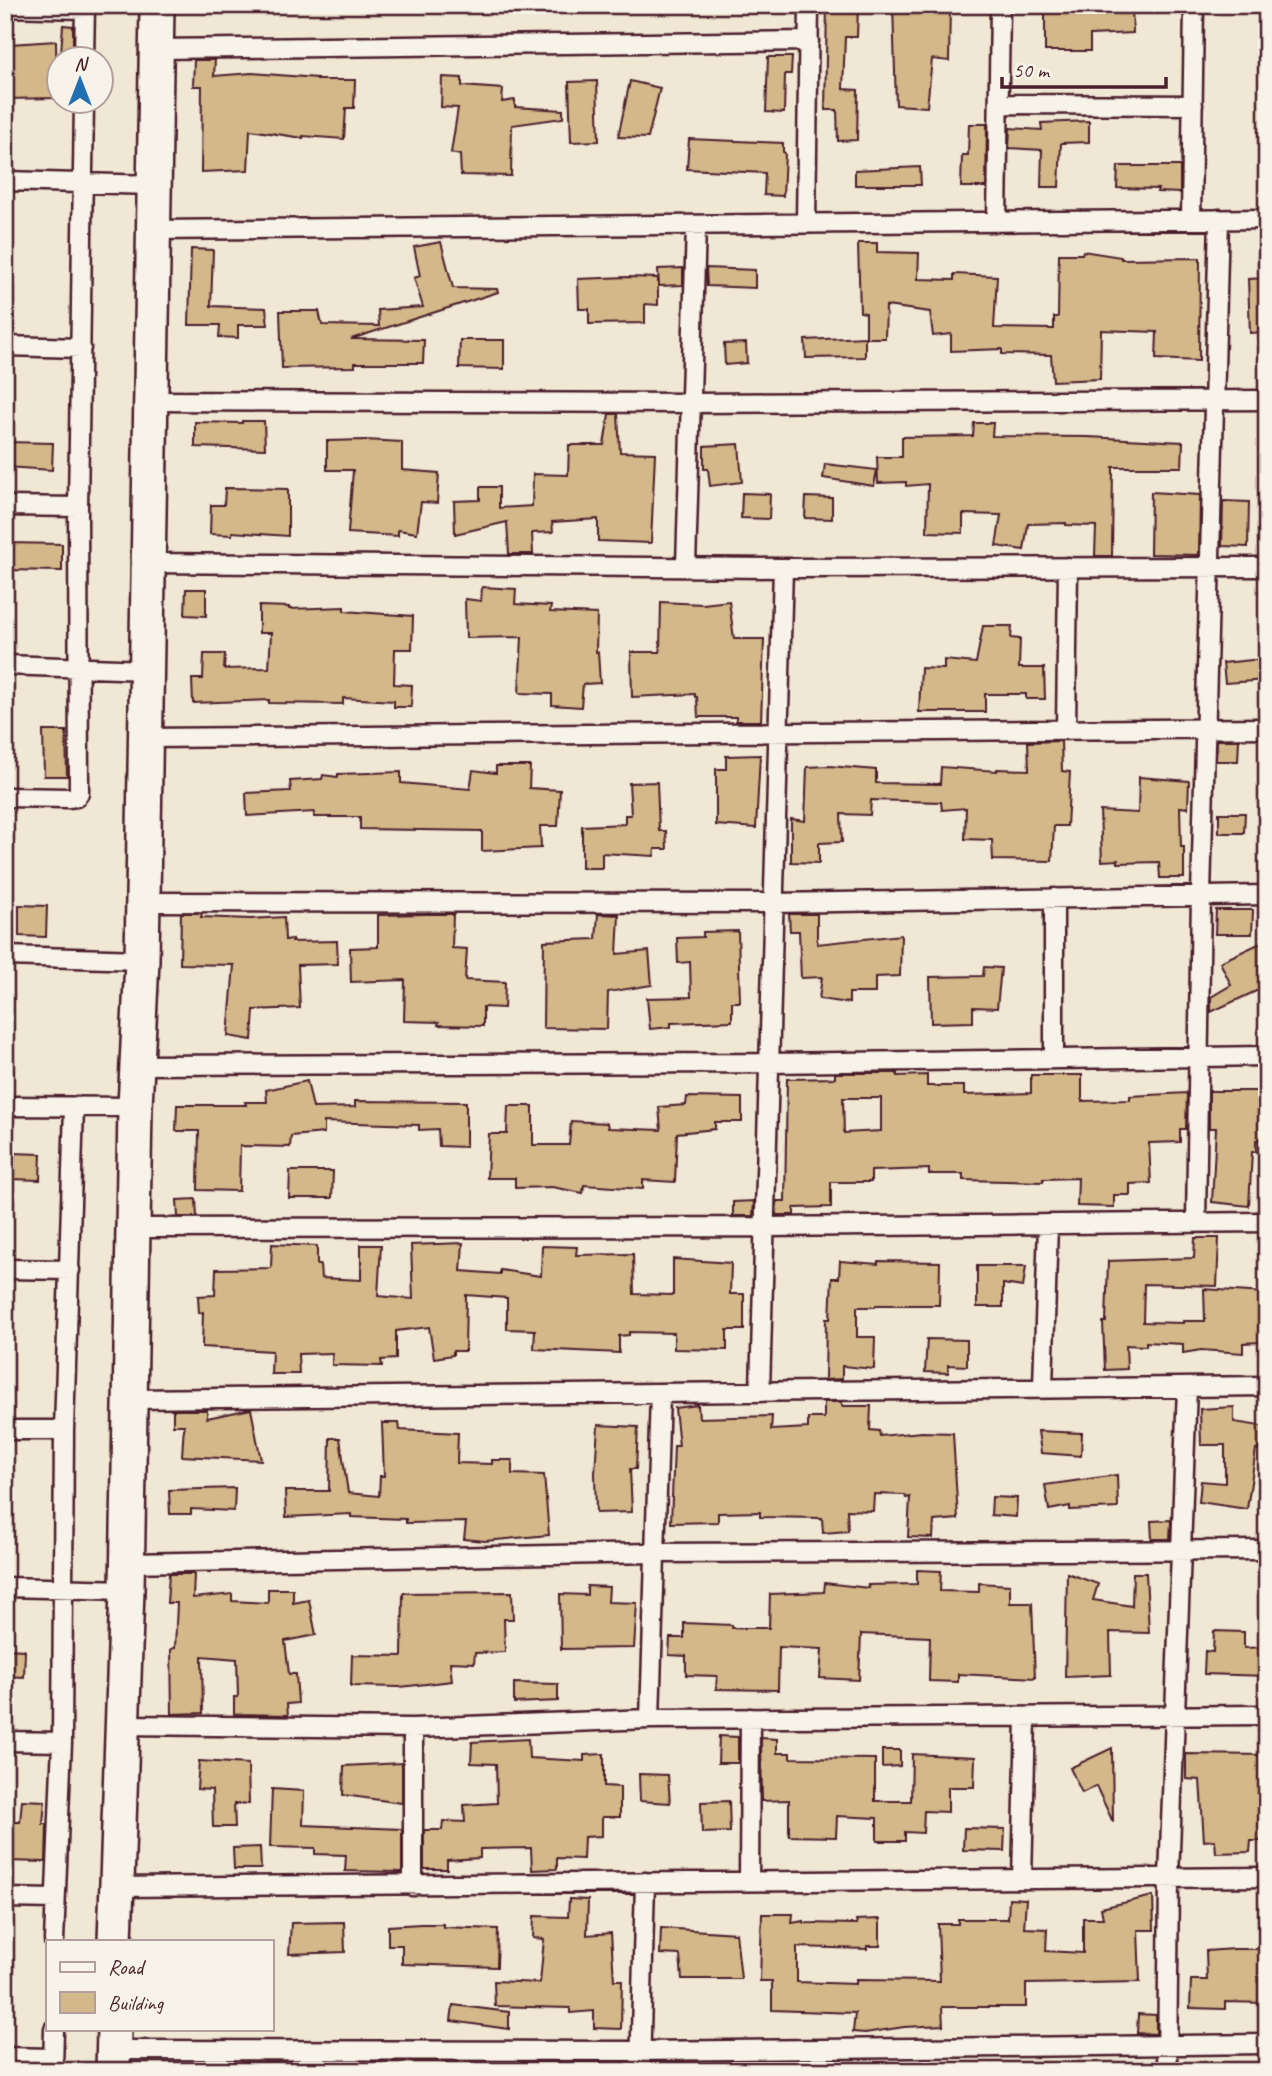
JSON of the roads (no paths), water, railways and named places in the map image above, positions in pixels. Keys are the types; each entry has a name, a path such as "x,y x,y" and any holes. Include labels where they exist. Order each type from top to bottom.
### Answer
{"highway":[{"path":"115,1940 127,1577 135,1107 144,902 157,5"}],"street":[{"path":"806,223 809,5"},
{"path":"997,222 1000,5"},
{"path":"1191,219 1194,5"},
{"path":"5,6 85,7 84,46"},
{"path":"156,49 809,41"},
{"path":"1000,104 1193,104"},
{"path":"5,797 68,798 79,793 78,507 84,116"},
{"path":"5,181 154,184"},
{"path":"1196,1222 1201,895 1219,219"},
{"path":"153,230 1267,219"},
{"path":"686,566 696,226"},
{"path":"5,346 81,348"},
{"path":"151,401 692,403 1267,400"},
{"path":"5,506 78,507"},
{"path":"148,564 783,568 1267,567"},
{"path":"1066,729 1068,567"},
{"path":"760,1390 783,568"},
{"path":"5,665 147,670"},
{"path":"146,738 1267,728"},
{"path":"144,902 773,903 1267,895"},
{"path":"1054,1058 1055,898"},
{"path":"5,956 142,960"},
{"path":"137,1065 769,1063 1267,1056"},
{"path":"5,1106 135,1107"},
{"path":"54,1940 62,1742 64,1430 74,1107"},
{"path":"134,1228 764,1227 1267,1222"},
{"path":"1043,1387 1048,1224"},
{"path":"5,1269 70,1270"},
{"path":"131,1399 1267,1386"},
{"path":"1167,2071 1169,1878 1187,1387"},
{"path":"650,1719 660,1392"},
{"path":"5,1430 64,1430"},
{"path":"5,1587 64,1588 127,1577 654,1553 1267,1550"},
{"path":"122,1724 413,1728 650,1719 1267,1715"},
{"path":"1022,1879 1026,1717"},
{"path":"749,1881 750,1718"},
{"path":"413,1728 413,1886"},
{"path":"5,1741 62,1742"},
{"path":"116,1887 1267,1877"},
{"path":"640,2071 645,1882"},
{"path":"5,1898 55,1899"},
{"path":"5,2057 53,2064 54,2030"},
{"path":"114,2050 641,2051 1267,2044"}]}
